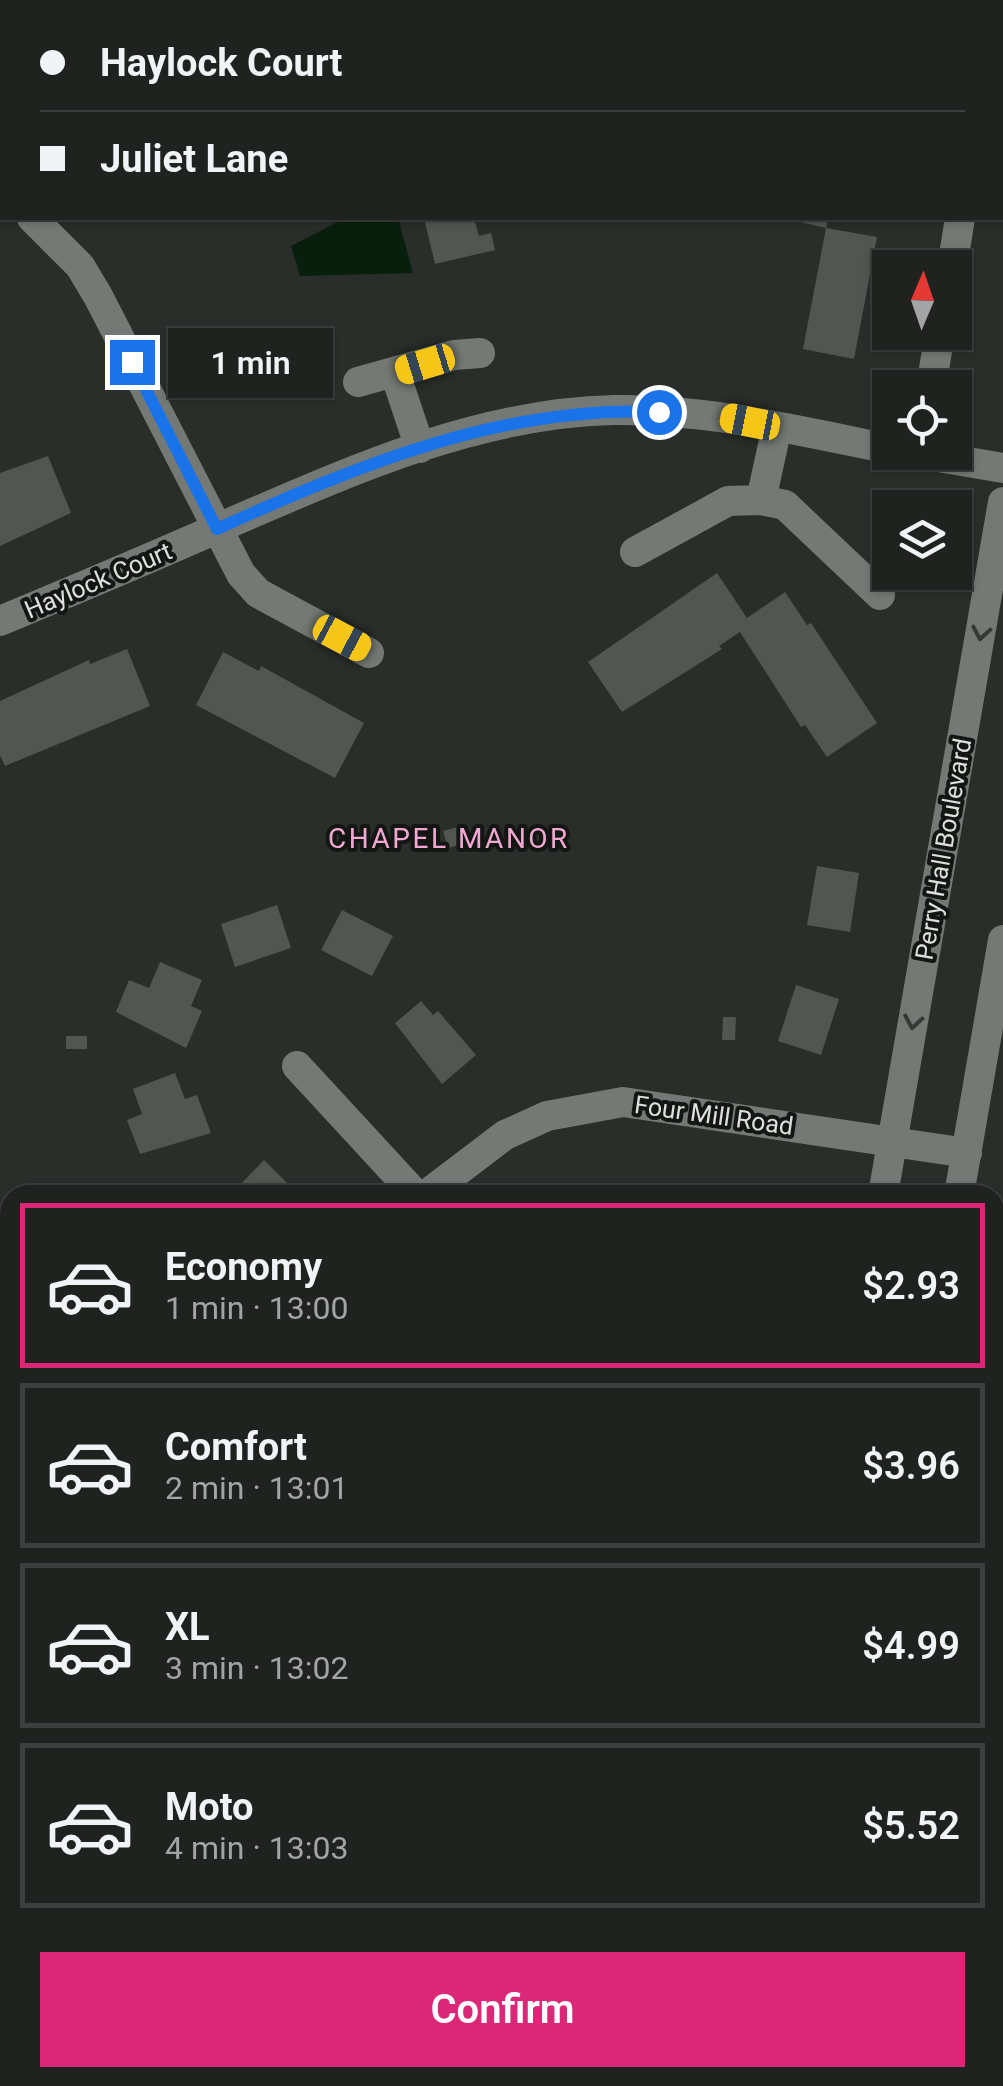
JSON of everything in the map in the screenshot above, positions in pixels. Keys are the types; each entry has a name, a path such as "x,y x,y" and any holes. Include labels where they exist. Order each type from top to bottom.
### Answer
{"street":[{"path":"34,220 80,266 98,296 241,574 258,594 369,654"},
{"path":"955,250 960,220"},
{"path":"358,382 454,355 480,353"},
{"path":"395,373 420,448"},
{"name":"Haylock Court","path":"0,622 321,482 420,448 515,422 612,410 722,417 872,445"},
{"path":"762,500 777,427"},
{"name":"Haylock Court","path":"972,463 1003,468"},
{"path":"635,552 728,501 762,500 785,505 880,595"},
{"name":"Perry Hall Boulevard","path":"885,1185 1003,502"},
{"path":"960,1185 1003,940"},
{"path":"298,1066 407,1185"},
{"name":"Four Mill Road","path":"439,1185 505,1135 546,1116 623,1102 670,1106 966,1154"}],"shaded area":[{"path":"341,220 399,220 413,273 300,276 291,246"}],"building":[{"path":"424,220 475,220 479,236 491,233 495,250 435,264"},
{"path":"792,220 828,220 826,228"},
{"path":"826,228 877,237 854,359 803,349"},
{"path":"48,456 71,513 0,546 0,473"},
{"path":"717,573 747,618 785,592 807,625 811,623 877,723 827,757 805,725 801,727 740,632 719,646 722,649 622,712 588,662"},
{"path":"127,649 150,706 5,766 0,755 0,701 89,660 90,664"},
{"path":"223,652 259,671 261,666 364,723 335,778 196,705"},
{"path":"458,827 463,844 448,848 443,831"},
{"path":"817,866 859,873 850,932 807,925"},
{"path":"277,905 291,948 235,967 221,924"},
{"path":"342,910 393,936 372,976 321,950"},
{"path":"160,962 202,980 191,1006 202,1011 186,1048 116,1012 129,980 149,988"},
{"path":"796,985 839,999 821,1055 778,1041"},
{"path":"421,1001 433,1015 438,1011 476,1055 442,1084 395,1023"},
{"path":"723,1017 736,1017 735,1040 722,1040"},
{"path":"66,1036 87,1036 87,1049 66,1049"},
{"path":"175,1073 185,1099 197,1095 211,1133 140,1154 127,1120 142,1114 133,1089"},
{"path":"264,1160 289,1185 240,1185"}],"district":[{"name":"CHAPEL MANOR","path":"449,838"}],"route":[{"path":"132,362 217,529 321,482 498,426 612,410 659,412"}]}
